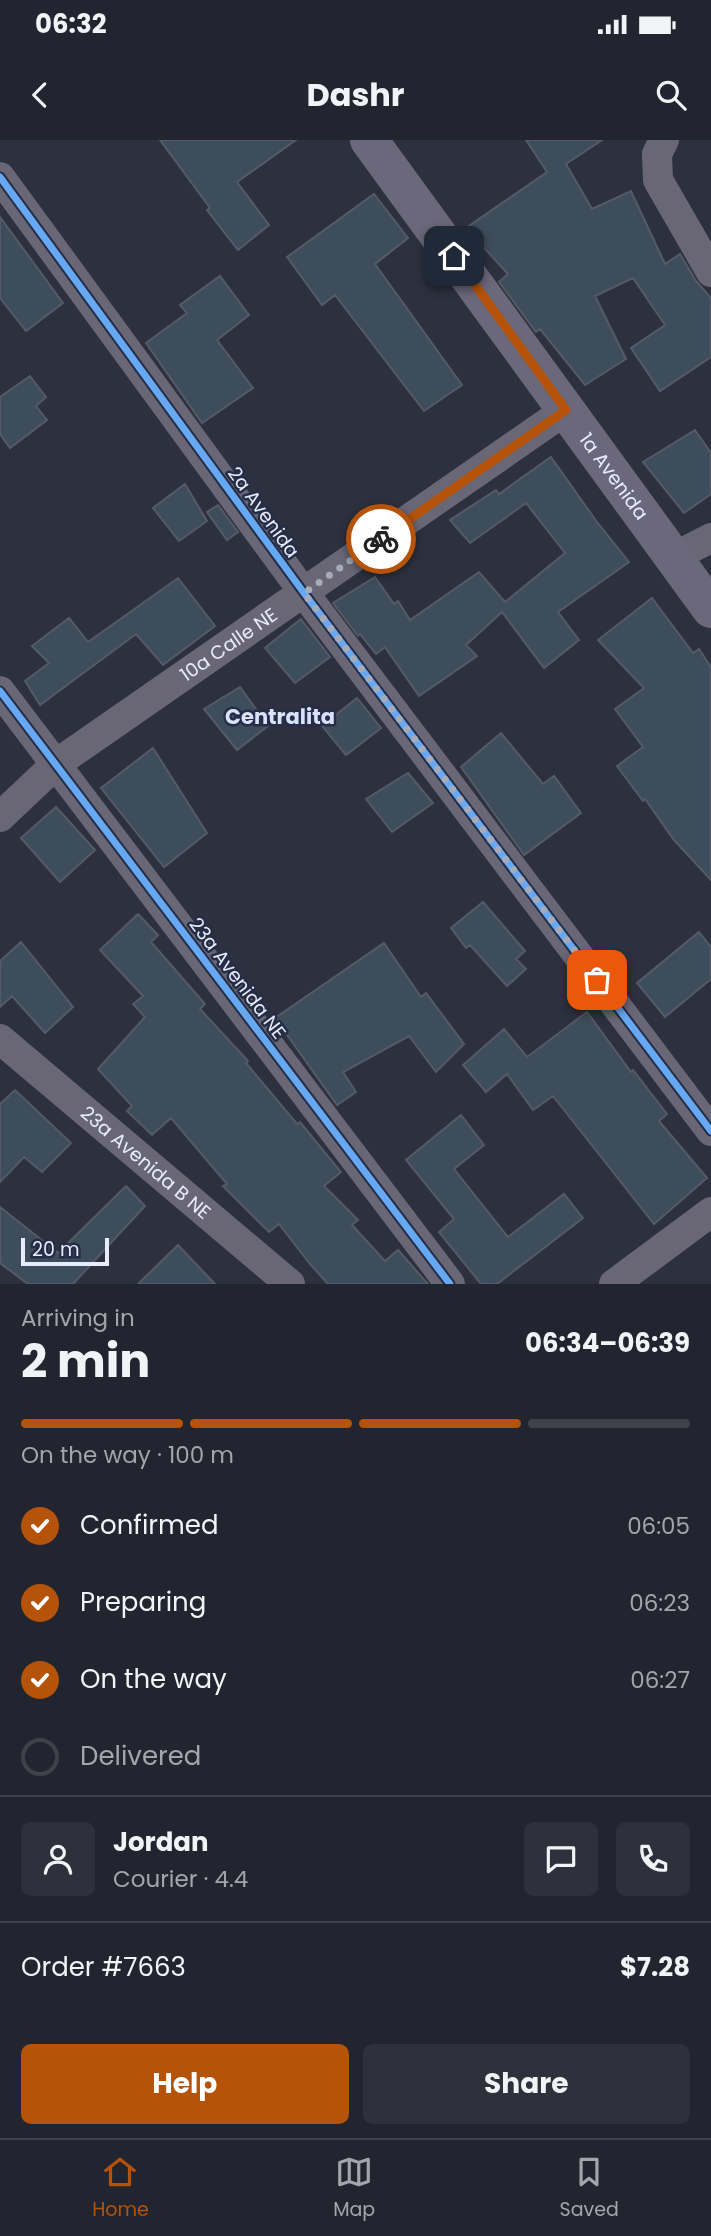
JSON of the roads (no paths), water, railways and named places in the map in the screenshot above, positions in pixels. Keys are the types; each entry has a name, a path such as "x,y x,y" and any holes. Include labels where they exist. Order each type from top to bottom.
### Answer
{"street":[{"path":"664,140 657,154 657,180 711,272"},
{"name":"1a Avenida","path":"377,142 566,410 711,608"},
{"name":"2a Avenida","path":"0,177 304,593 711,1131"},
{"name":"10a Calle NE","path":"0,817 56,764 566,410"},
{"path":"674,557 711,538"},
{"name":"23a Avenida NE","path":"0,691 450,1284"},
{"name":"23a Avenida B NE","path":"0,1040 290,1284"},
{"path":"614,1284 711,1212"}],"district":[{"name":"Centralita","path":"280,717"}]}
